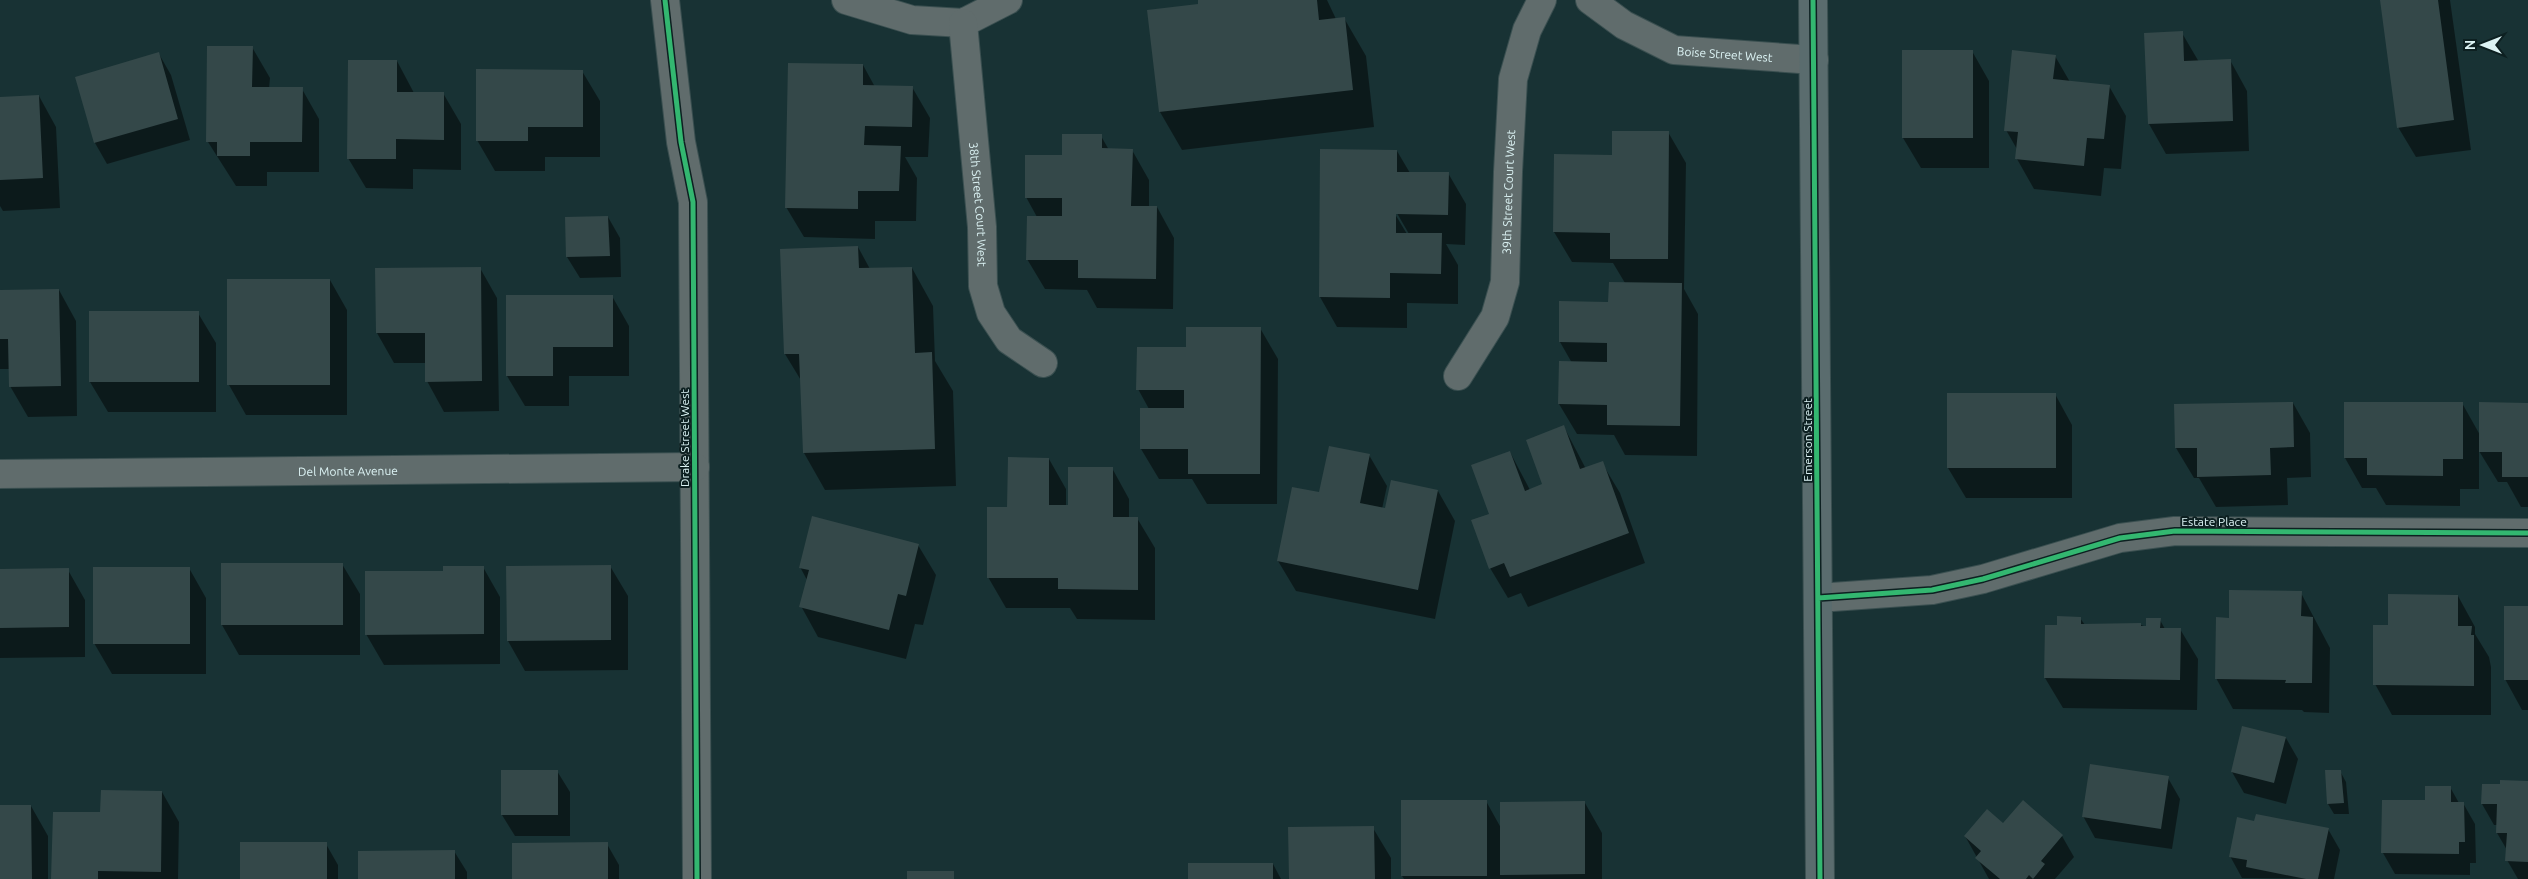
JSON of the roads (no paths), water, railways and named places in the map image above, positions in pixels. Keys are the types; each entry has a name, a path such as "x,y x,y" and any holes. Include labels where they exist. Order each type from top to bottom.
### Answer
{"main road":[{"name":"Emerson Street","path":"1813,0 1820,879"}],"street":[{"name":"Drake Street West","path":"665,0 681,142 693,202 697,879"},
{"path":"846,0 912,20 963,23 1008,0"},
{"name":"39th Street Court West","path":"1458,376 1495,317 1505,282 1508,172 1514,79 1526,30 1542,0"},
{"name":"Boise Street West","path":"1590,0 1624,25 1674,50 1814,60"},
{"name":"38th Street Court West","path":"963,23 982,227 983,286 991,313 1009,340 1043,364"},
{"name":"Del Monte Avenue","path":"0,474 695,467"},
{"name":"Estate Place","path":"1818,598 1932,590 1983,579 2120,538 2175,531 2528,533"}]}
